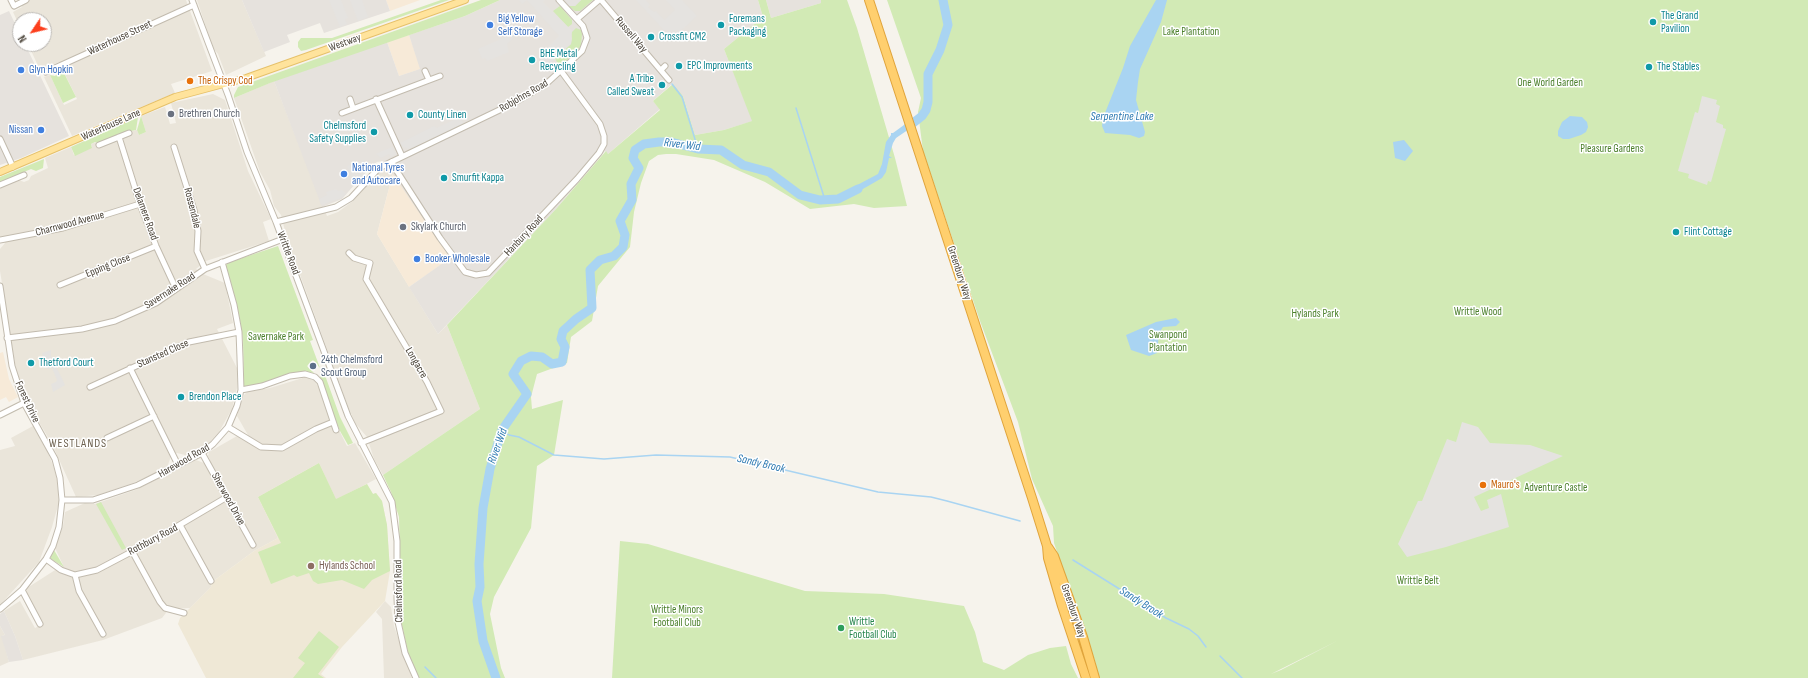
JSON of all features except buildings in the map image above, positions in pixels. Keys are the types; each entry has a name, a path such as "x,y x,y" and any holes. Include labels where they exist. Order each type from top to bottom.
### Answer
{"highway":[{"name":"Greenbury Way","path":"869,0 1047,546 1057,563 1083,637 1095,678"},
{"name":"Greenbury Way","path":"1047,546 1048,558 1060,599 1086,678"}],"main road":[{"name":"Westway","path":"224,84 465,0"},
{"name":"Waterhouse Lane","path":"0,172 175,97 224,84"}],"street":[{"path":"12,0 14,6 26,0"},
{"name":"Robjohns Road","path":"276,222 325,210 341,204 351,198 377,170 402,156 514,103 538,90 582,51 587,38 585,31 577,19 559,0"},
{"path":"577,19 600,0"},
{"name":"Russell Way","path":"600,0 669,80"},
{"name":"Writtle Road","path":"193,2 224,84 247,152 276,222 348,416 392,502"},
{"name":"Waterhouse Street","path":"46,72 193,2"},
{"path":"660,70 665,66"},
{"path":"425,71 429,80"},
{"name":"Hanbury Road","path":"391,162 440,238 465,272 476,275 488,273 569,188 599,153 604,144 602,128 561,71"},
{"path":"342,113 440,76"},
{"path":"350,99 353,108"},
{"path":"376,99 402,156"},
{"path":"99,145 129,133"},
{"name":"Delamere Road","path":"119,137 140,204 156,246 176,289"},
{"path":"0,139 13,167"},
{"name":"Rossendale","path":"174,147 194,210 198,231 197,251 202,270"},
{"path":"0,185 24,175"},
{"name":"Charnwood Avenue","path":"0,240 63,228 140,204"},
{"name":"Savernake Road","path":"7,338 76,330 115,322 156,303 202,270 282,239"},
{"name":"Epping Close","path":"60,285 156,246"},
{"name":"Longacre","path":"349,253 354,258 370,262 366,279 423,376 441,411 361,444"},
{"name":"Harewood Road","path":"62,500 87,501 138,485 202,452 213,444 228,427 237,406 240,390 238,332 231,293 222,262"},
{"name":"Forest Drive","path":"0,286 12,366 24,403 55,459 60,478 62,500 59,527 53,546 46,559 22,590 0,609"},
{"name":"Stansted Close","path":"90,387 102,383 130,368 189,342 238,332"},
{"path":"130,368 178,465"},
{"path":"240,390 262,386 290,376 305,374 315,377 320,382 336,430"},
{"path":"0,415 24,403"},
{"path":"107,438 154,416"},
{"path":"228,427 261,447 282,448 316,429 333,422"},
{"name":"Sherwood Drive","path":"202,452 253,545"},
{"name":"Rothbury Road","path":"75,575 97,570 180,525 227,497"},
{"name":"Chelmsford Road","path":"392,502 398,541 396,598 398,622 405,653 416,678"},
{"path":"180,525 211,581"},
{"path":"132,551 160,602 165,608 184,613"},
{"path":"46,559 61,570 75,575 79,591 103,634"},
{"path":"22,590 40,624"}],"shaded area":[{"path":"18,0 186,0 212,71 171,84 175,93 72,136 44,77 50,75 64,105 77,99 59,62 40,70 32,52 52,52 52,12 13,12 22,7"},
{"path":"197,0 242,0 266,56 226,75 218,54 213,48"},
{"path":"242,0 386,0 390,11 324,33 320,23 287,35 290,42 264,52"},
{"path":"329,0 341,0 348,18 345,19 347,24 340,27"},
{"path":"350,0 362,0 368,17 358,21"},
{"path":"386,0 420,0 390,11"},
{"path":"500,0 758,0 763,17 724,49 753,121 724,130 695,135 683,96 672,84 653,101 660,109 608,154 605,151 556,209 438,334 409,287 450,258 384,161 377,162 370,167 342,199 322,207 274,81 387,42 399,76 420,69 409,35 465,16"},
{"path":"519,0 527,0 522,4"},
{"path":"527,0 545,0 543,2 572,31 571,44 547,66 540,55 559,36"},
{"path":"565,0 581,0 575,6 569,6"},
{"path":"636,0 646,0 650,5 648,7 654,12 656,11 664,20 675,10 666,0 682,0 697,16 672,39"},
{"path":"766,0 821,0 821,3 771,18"},
{"path":"9,11 12,17 12,52 29,52 69,136 21,158 0,165 0,15"},
{"path":"517,32 519,33 507,44 509,52 487,61 485,58 482,59 478,49"},
{"path":"409,35 421,69 399,76 387,42"},
{"path":"274,81 327,216 338,212 353,201 375,176 388,166 393,173 377,234 438,334 447,325 480,409 383,475 374,459 367,437 355,423 347,404 287,239 281,215 274,206 270,190 260,172 234,98"},
{"path":"213,94 225,100 248,171 271,219 263,222 269,241 206,261 196,269 203,274 225,283 233,323 217,329 237,368 237,388 232,409 219,432 209,443 189,456 177,453 171,456 167,468 133,483 98,495 76,497 52,444 30,407 16,370 0,271 0,249 5,243 4,237 0,237 0,187 19,180 24,182 29,180 31,176 48,168 45,158 71,147 74,155 92,147 91,144 96,142 99,143 130,130 137,130 139,135 146,132 141,116 165,107 170,124 176,123 171,103"},
{"path":"1702,96 1717,100 1716,104 1720,106 1716,122 1723,125 1723,128 1726,129 1711,182 1708,181 1707,185 1688,178 1689,174 1678,171 1695,112 1698,113"},
{"path":"460,117 464,124 409,149 403,147 400,143 434,126 437,128"},
{"path":"392,147 396,154 391,157 389,154 381,158 376,154"},
{"path":"364,160 370,167 355,186 347,166"},
{"path":"393,173 451,258 409,287 377,234"},
{"path":"336,189 338,191 342,190 346,194 341,198 321,205 319,199 327,195 326,192"},
{"path":"51,350 51,356 65,385 53,392 51,384 57,380 52,368 47,369 42,353"},
{"path":"3,352 9,379 18,397 9,402 6,397 0,400 0,353"},
{"path":"306,377 313,380 318,386 334,432 339,430 347,446 355,443 376,479 336,500 319,463 258,497 278,538 254,551 212,582 211,587 190,608 169,609 162,618 103,640 23,660 15,636 4,611 20,601 35,628 43,624 26,593 27,588 63,565 55,548 63,526 65,512 85,503 95,504 135,490 196,460 204,463 210,460 208,456 209,452 237,436 245,440 248,435 237,416 243,396 247,392 270,388"},
{"path":"1462,422 1478,427 1490,443 1530,445 1563,456 1474,497 1481,511 1489,508 1487,500 1501,494 1509,527 1446,547 1407,557 1398,544 1418,501 1422,501 1447,439 1456,442"},
{"path":"33,426 45,445 54,468 57,480 59,502 52,527 39,562 0,605 0,450 15,446 11,438"},
{"name":"Hylands School","path":"319,463 336,499 367,484 373,494 376,493 382,501 387,525 390,571 385,601 342,647 321,674 326,678 206,678 178,624 180,618 211,587 212,582 254,551 278,538 258,497"},
{"path":"385,601 391,607 394,626 412,678 384,678 382,619 376,612"},
{"path":"4,611 15,636 23,660 9,662 1,636 5,635 0,626 0,614"},
{"path":"0,626 5,635 2,636 9,662 0,666"}],"green space":[{"path":"441,0 449,0 306,50 301,51 298,47 298,42 301,38 332,38"},
{"path":"481,0 500,0 465,16 270,83 234,98 238,87"},
{"path":"581,0 593,0 580,11 575,11 569,6 575,6"},
{"path":"758,0 766,0 771,18 821,3 821,0 847,0 857,28 895,158 907,206 874,208 854,204 810,209 765,182 714,160 676,154 666,154 658,155 649,161 641,183 634,212 630,247 598,286 592,321 571,337 567,363 537,374 531,397 532,409 563,400 554,455 537,466 531,528 494,597 490,614 501,668 505,678 419,678 408,653 402,625 399,517 391,492 383,475 480,409 447,325 556,209 606,151 608,154 660,110 653,101 673,84 683,96 695,135 724,130 752,121 724,49 763,17"},
{"name":"Hylands Park","path":"887,0 1808,0 1808,678 1098,678 1095,661 1054,543 1053,526 1032,479 1018,422 980,321 923,151 918,112 921,98","holes":["1337,641 1281,670 1271,674"]},
{"path":"560,6 572,20 572,24 568,27 553,11"},
{"path":"576,28 581,30 581,46 563,64 558,64 555,58 571,44 571,33"},
{"path":"62,69 76,97 63,103 50,75 55,76"},
{"path":"141,116 146,132 139,135 137,130"},
{"path":"138,117 136,130 130,130 99,143 95,142 91,144 92,148 75,156 71,147"},
{"path":"44,159 43,168 36,171 31,169 0,182 0,177"},
{"name":"Savernake Park","path":"278,246 313,340 310,341 320,368 313,360 307,366 314,373 302,372 261,385 244,388 243,339 238,310 226,266 227,263"},
{"path":"322,375 326,378 340,417 353,443 348,445 340,431 319,378"},
{"path":"319,463 336,499 367,484 373,494 376,493 382,501 387,525 390,571 372,580 364,589 342,580 318,584 313,581 309,573 297,577 294,575 271,584 258,552 281,543 258,497"},
{"path":"101,502 126,548 122,550 96,504"},
{"name":"Writtle Minors Football Club","path":"620,541 648,544 805,591 884,594 964,606 975,632 983,662 1004,670 1028,655 1050,648 1066,646 1071,664 1078,678 612,678"},
{"path":"54,550 64,567 51,559"},
{"path":"319,631 339,647 318,674 324,678 293,678 305,663 298,658"}],"water":[{"name":"Serpentine Lake","path":"1156,0 1167,0 1161,22 1140,69 1136,100 1145,132 1144,136 1139,138 1130,135 1105,133 1102,126 1103,118 1130,46"},
{"path":"1570,116 1582,117 1587,122 1588,127 1586,132 1581,135 1569,139 1563,139 1558,136 1558,131 1562,122"},
{"path":"915,117 918,123 896,138 893,143 889,156 892,158 889,158 886,172 882,178 849,197 846,191 878,174 882,164 886,142 891,133"},
{"path":"1404,140 1413,151 1405,161 1395,158 1393,142"},
{"path":"1176,318 1180,322 1176,326 1163,327 1159,333 1157,353 1149,356 1131,350 1126,335 1156,322"}],"waterway":[{"name":"River Wid","path":"908,127 922,116 926,110 928,102 928,74 940,50 948,25 943,0"},
{"path":"672,84 682,97 698,149"},
{"path":"796,108 825,200"},
{"name":"River Wid","path":"496,678 483,641 477,601 480,587 479,564 483,508 490,469 502,430 527,394 513,374 521,361 531,356 542,357 552,364 562,362 565,347 561,339 563,331 576,319 592,308 590,270 600,260 614,256 623,247 625,235 620,221 632,200 631,184 639,168 633,158 635,150 644,144 659,142 671,142 698,149 721,150 743,165 769,172 800,195 820,200 838,199 858,189"},
{"name":"Sandy Brook","path":"502,430 509,435 519,437 554,455 604,459 656,455 730,457 878,492 931,497 1020,521"},
{"name":"Sandy Brook","path":"1073,560 1166,618 1189,629 1198,636 1206,647"},
{"name":"Sandy Brook","path":"1220,656 1242,678"},
{"path":"425,667 436,678"}],"place":[{"name":"The Grand Pavilion","path":"1653,22"},
{"name":"Big Yellow Self Storage","path":"490,25"},
{"name":"Foremans Packaging","path":"721,25"},
{"name":"Crossfit CM2","path":"651,37"},
{"name":"BHE Metal Recycling","path":"532,60"},
{"name":"EPC Improvments","path":"679,66"},
{"name":"The Stables","path":"1649,67"},
{"name":"Glyn Hopkin","path":"21,70"},
{"name":"The Crispy Cod","path":"190,81"},
{"name":"A Tribe Called Sweat","path":"662,85"},
{"name":"Brethren Church","path":"171,114"},
{"name":"County Linen","path":"410,115"},
{"name":"Nissan","path":"41,130"},
{"name":"Chelmsford Safety Supplies","path":"374,132"},
{"name":"National Tyres and Autocare","path":"344,174"},
{"name":"Smurfit Kappa","path":"444,178"},
{"name":"Skylark Church","path":"403,227"},
{"name":"Flint Cottage","path":"1676,232"},
{"name":"Booker Wholesale","path":"417,259"},
{"name":"Thetford Court","path":"31,363"},
{"name":"24th Chelmsford Scout Group","path":"313,366"},
{"name":"Brendon Place","path":"181,397"},
{"name":"Mauro's","path":"1483,485"},
{"name":"Hylands School","path":"311,566"},
{"name":"Writtle Football Club","path":"841,628"}],"district":[{"name":"WESTLANDS","path":"78,444"}],"park label":[{"name":"Lake Plantation","path":"1191,32"},
{"name":"One World Garden","path":"1550,83"},
{"name":"Pleasure Gardens","path":"1612,149"},
{"name":"Writtle Wood","path":"1478,312"},
{"name":"Swanpond Plantation","path":"1168,341"},
{"name":"Adventure Castle","path":"1556,488"},
{"name":"Writtle Belt","path":"1418,581"}]}
